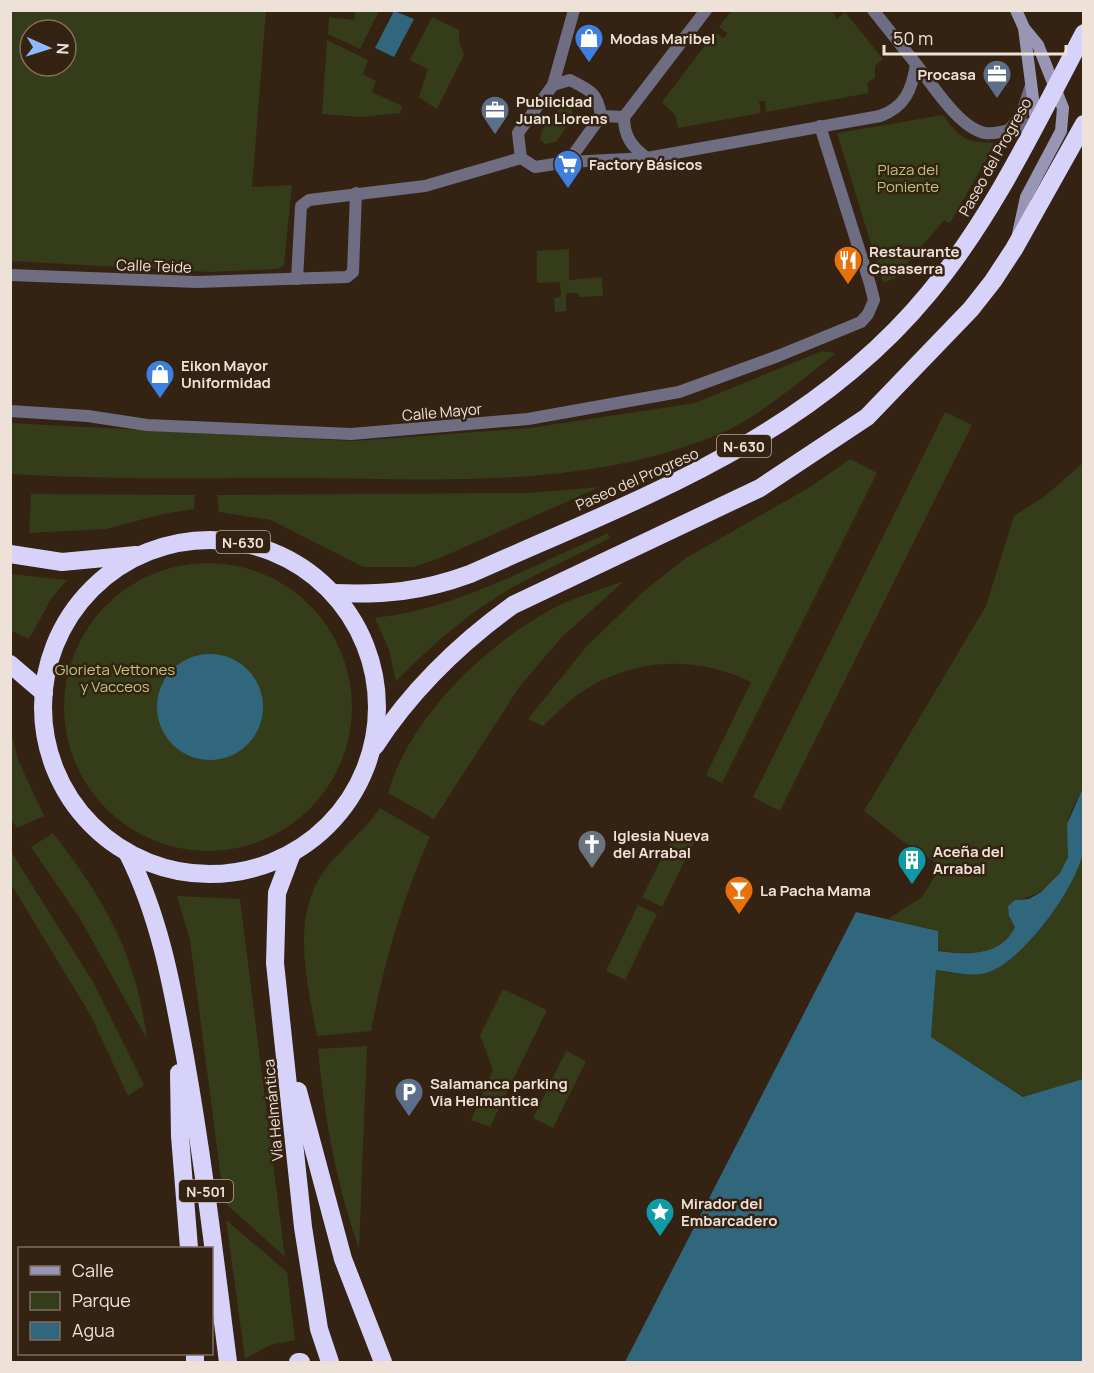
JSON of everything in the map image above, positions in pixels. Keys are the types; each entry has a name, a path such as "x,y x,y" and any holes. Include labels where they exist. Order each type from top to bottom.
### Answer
{"highway":[{"name":"Paseo del Progreso","path":"333,593 381,595 433,588 470,574 706,469 778,427 832,387 879,345 928,294 977,228 1083,33"},
{"name":"N-630","path":"141,554 103,578 74,611 53,650 44,693 43,722 59,783 78,812 127,852 181,872 238,872 292,853 317,836 339,814 357,788 372,750 396,714 478,630 513,605 760,488 867,417 971,309 1014,249 1083,124"},
{"name":"N-630","path":"10,554 62,562 141,554 173,543 195,540 241,542 275,552 306,569 333,593 357,627 373,666 378,708 372,750"},
{"path":"10,664 44,693"},
{"name":"N-501","path":"127,852 152,909 165,952 199,1135 228,1362"},
{"name":"Vía Helmántica","path":"292,853 277,893 274,932 303,1227 319,1329 330,1362"},
{"name":"N-501","path":"178,1021 180,1136 189,1247"},
{"path":"285,1037 339,1249 382,1362"}],"main road":[{"path":"1014,249 1026,198 1061,130 1063,108 1038,45 1024,28 1016,10"},
{"path":"1024,28 1036,122"}],"street":[{"path":"647,158 631,146 624,129 624,117 706,10"},
{"path":"873,10 950,106 973,129 987,133 1036,122"},
{"path":"521,158 518,133 553,85 574,13"},
{"path":"297,279 300,206 309,200 425,186 521,158 535,166 647,158 895,110 907,97 914,81 916,64"},
{"path":"553,85 570,80 587,88 599,99 601,116 568,162"},
{"path":"1010,129 1022,113 1030,88"},
{"path":"601,116 624,117"},
{"name":"Calle Mayor","path":"10,411 88,416 147,425 351,434 517,420 679,392 778,357 861,322 868,314 874,300 820,126"},
{"name":"Calle Teide","path":"10,275 197,282 347,277 353,272 356,193"}],"green space":[{"path":"732,10 832,11 837,19 845,12 883,59 875,66 875,78 867,83 869,93 766,112 765,101 759,101 761,113 678,128 675,115 662,102 715,32 724,38 727,33 719,27"},
{"path":"10,11 266,11 252,187 292,185 284,265 278,269 208,272 11,261"},
{"path":"355,11 379,11 360,49 328,34 329,17 354,20"},
{"path":"432,17 459,30 459,41 464,55 437,109 419,97 428,69 410,60"},
{"path":"327,40 368,60 363,74 376,81 372,92 402,106 400,113 360,117 322,114"},
{"path":"565,106 572,109 573,118 556,142 545,144 540,139 543,130 553,115"},
{"name":"Plaza del Poniente","path":"943,115 965,138 971,141 996,143 950,223 944,220 895,278 883,283 837,133"},
{"path":"569,249 569,280 602,277 603,296 579,297 578,293 566,293 566,311 555,312 554,298 561,297 560,282 537,283 537,251"},
{"path":"822,351 836,353 777,400 712,437 663,454 561,473 457,479 119,478 11,474 10,423 353,441 530,428 695,403"},
{"path":"945,412 972,425 780,811 753,797"},
{"path":"850,459 877,473 722,783 706,775 751,682 729,673 685,664 640,667 619,673 577,695 543,726 528,719 586,647 643,592 686,558 810,487"},
{"path":"1083,463 1083,788 1068,822 1068,854 1061,871 1048,886 1032,895 1015,900 1009,916 1015,927 1001,944 981,952 959,953 937,950 938,931 888,919 922,897 941,866 901,840 864,811 986,606 1014,516 1045,496"},
{"path":"600,487 440,558 413,567 363,567 271,520 219,512 217,495 529,493"},
{"path":"31,494 195,495 194,509 163,514 106,529 29,533"},
{"path":"608,533 610,538 523,582 469,616 419,658 396,681 389,650 375,618 405,613 465,596"},
{"name":"Glorieta Vettones y Vacceos","path":"208,563 236,566 263,574 288,587 310,605 328,627 341,652 349,679 352,707 349,735 341,762 328,787 310,809 288,827 263,840 236,848 208,851 180,848 153,840 128,827 106,809 88,787 75,762 67,735 64,707 67,679 75,652 88,627 106,605 128,587 153,574 180,566"},
{"path":"11,574 67,580 51,599 29,639 11,631"},
{"path":"624,581 561,638 520,686 434,819 388,793 398,765 431,711 476,663 501,642 552,609"},
{"path":"10,726 18,760 44,816 17,828 11,819"},
{"path":"380,808 430,837 395,932 371,1031 317,1036 304,948 308,905 316,885 328,866"},
{"path":"676,830 695,840 662,907 642,897"},
{"path":"53,833 103,905 115,929 135,980 147,1039 79,917 31,847"},
{"path":"1083,849 1083,1079 1024,1097 931,1037 936,970 960,974 973,973 1004,960 1021,949 1035,935 1058,903 1068,886"},
{"path":"10,850 93,982 144,1085 128,1096 91,1016 11,884"},
{"path":"177,896 240,899 285,1257 224,1202 190,940"},
{"path":"638,905 657,914 625,980 606,971"},
{"path":"503,989 547,1010 490,1127 471,1120 493,1070 480,1035"},
{"path":"367,1046 359,1249 332,1150 318,1049"},
{"path":"566,1051 586,1061 553,1128 533,1118"},
{"path":"226,1220 287,1272 295,1340 270,1345 245,1359"}],"water":[{"path":"394,11 414,19 394,57 375,48"},
{"path":"210,654 230,658 247,670 259,687 263,707 259,727 247,744 230,756 210,760 190,756 173,744 161,727 157,707 161,687 173,670 190,658"},
{"path":"1083,788 1084,848 1080,864 1060,901 1032,939 1001,966 986,973 974,974 936,970 931,1037 1023,1097 1083,1079 1083,1362 625,1362 856,912 938,931 938,951 971,953 992,949 1009,937 1015,927 1009,916 1008,906 1015,900 1029,899 1041,892 1060,873 1068,857 1067,824"}],"place":[{"name":"Modas Maribel","path":"589,64"},
{"name":"Procasa","path":"997,100"},
{"name":"Publicidad Juan Llorens","path":"495,136"},
{"name":"Factory Básicos","path":"568,190"},
{"name":"Restaurante Casaserra","path":"848,286"},
{"name":"Eikon Mayor Uniformidad","path":"160,400"},
{"name":"Iglesia Nueva del Arrabal","path":"592,870"},
{"name":"Aceña del Arrabal","path":"912,886"},
{"name":"La Pacha Mama","path":"739,916"},
{"name":"Salamanca parking Via Helmantica","path":"409,1118"},
{"name":"Mirador del Embarcadero","path":"660,1238"}]}
